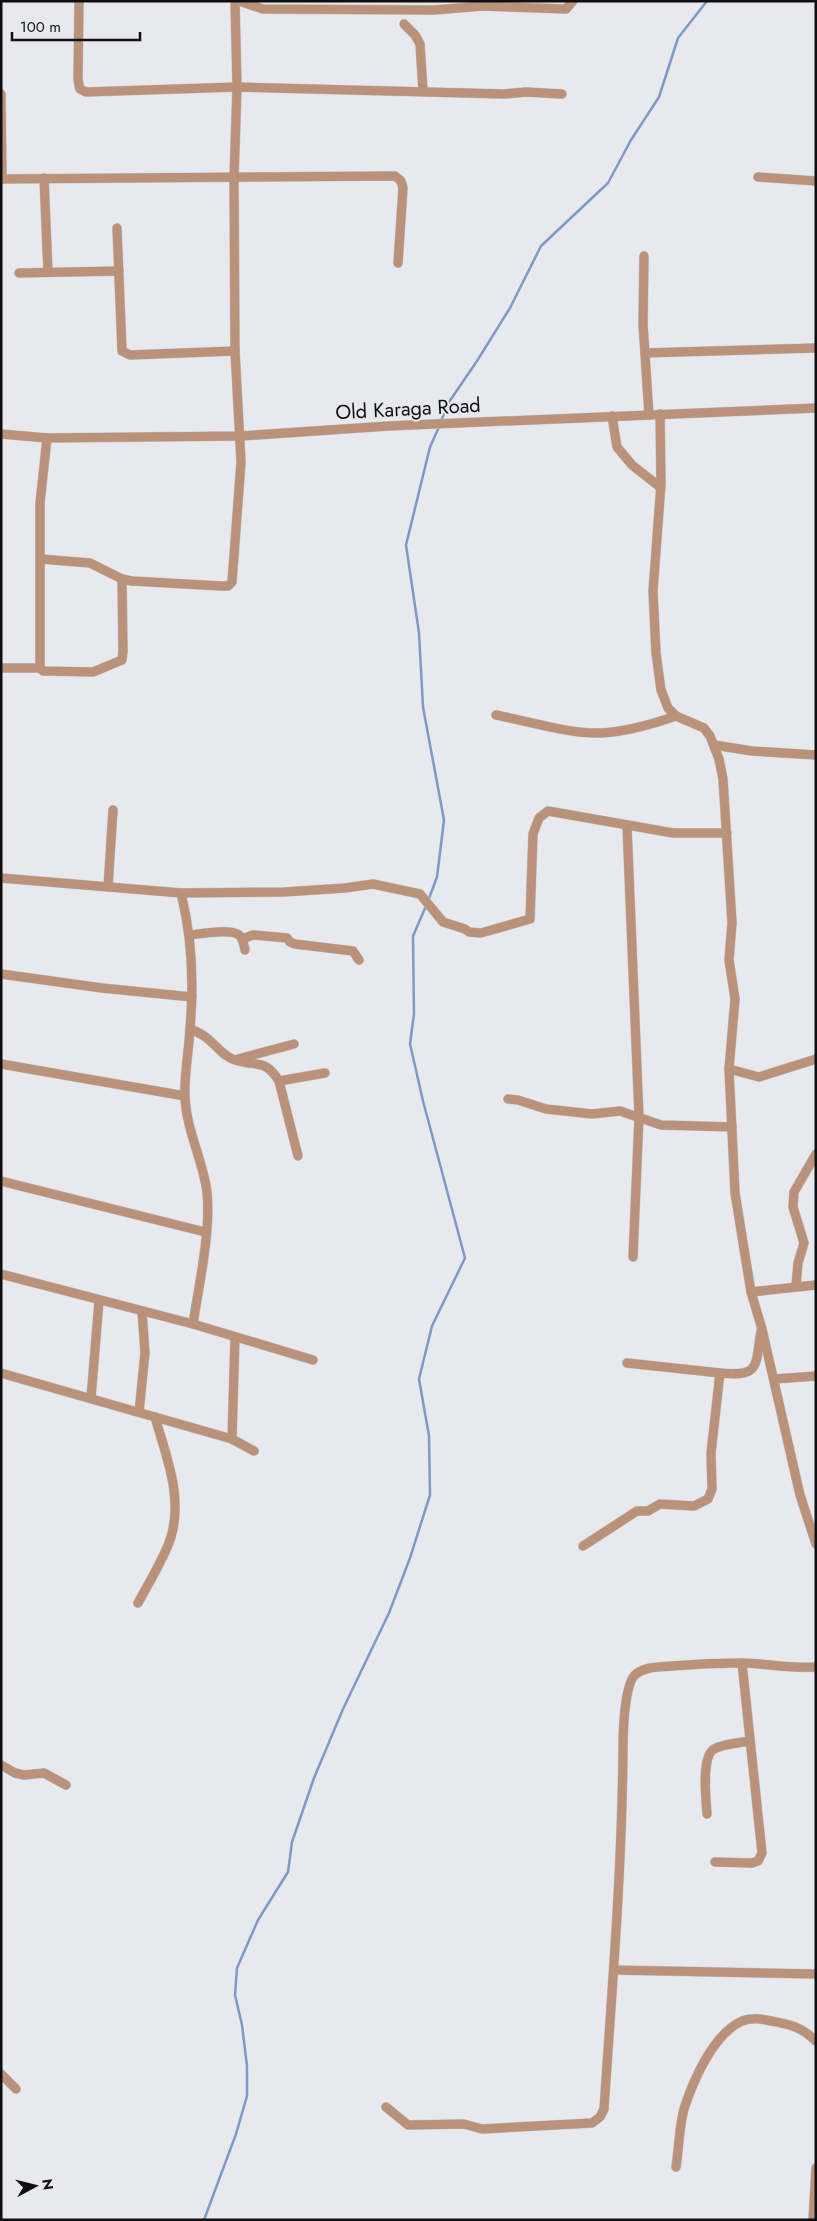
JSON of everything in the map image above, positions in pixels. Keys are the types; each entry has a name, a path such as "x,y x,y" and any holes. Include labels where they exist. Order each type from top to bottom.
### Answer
{"street":[{"path":"79,1 80,89 86,92 237,87 562,94"},
{"path":"41,559 90,563 122,579 149,584 228,586 232,582 240,492 241,436 235,352 234,178 237,87 235,1"},
{"path":"239,1 264,9 373,11 434,10 483,6 566,9 573,1"},
{"path":"404,24 415,34 420,44 423,91"},
{"path":"1,94 2,179 395,176 402,180 403,188 398,263"},
{"path":"758,177 816,181"},
{"path":"44,178 48,272"},
{"path":"117,228 122,351 130,355 235,352"},
{"path":"644,256 643,324 649,415"},
{"path":"19,272 119,271"},
{"path":"645,352 816,348"},
{"name":"Old Karaga Road","path":"1,434 47,438 241,436 379,426 816,408"},
{"path":"660,414 660,487 653,591 656,653 661,690 668,708 676,716 704,728 720,759 727,833 732,923 729,960 735,999 730,1069 735,1192 750,1292 762,1329 800,1495 816,1544"},
{"path":"612,416 617,447 632,465 660,487"},
{"path":"40,668 40,503 47,438"},
{"path":"1,668 40,668 44,671 93,672 122,660 124,651 122,579"},
{"path":"496,715 583,732 600,733 654,724 676,716"},
{"path":"714,745 752,751 816,755"},
{"path":"108,886 113,810"},
{"path":"1,878 181,893 284,892 373,884 420,894 443,922 469,932 481,933 530,919 533,834 539,818 548,811 570,813 627,826 673,832 727,833"},
{"path":"627,826 639,1117 634,1257"},
{"path":"181,893 189,935 192,996 185,1096 187,1118 207,1191 205,1232 193,1324"},
{"path":"189,935 226,931 236,933 242,939 245,950"},
{"path":"242,939 253,935 287,938 295,944 353,950 359,960"},
{"path":"1,974 102,988 192,996"},
{"path":"190,1028 204,1036 225,1055 235,1060 263,1064 273,1070 279,1080 298,1156"},
{"path":"235,1060 294,1044"},
{"path":"730,1069 759,1077 816,1059"},
{"path":"1,1064 185,1096"},
{"path":"279,1080 325,1073"},
{"path":"508,1099 518,1100 546,1109 592,1114 620,1111 662,1125 732,1127"},
{"path":"796,1286 798,1263 804,1243 793,1207 794,1192 816,1154"},
{"path":"1,1181 205,1232"},
{"path":"1,1274 193,1324 313,1360"},
{"path":"750,1292 816,1284"},
{"path":"91,1398 99,1301"},
{"path":"139,1412 145,1352 142,1311"},
{"path":"627,1363 740,1375 752,1370 756,1364 762,1329"},
{"path":"232,1439 235,1337"},
{"path":"1,1373 232,1439 254,1451"},
{"path":"583,1546 637,1511 648,1510 660,1504 694,1506 708,1499 712,1489 712,1453 720,1373"},
{"path":"774,1379 816,1376"},
{"path":"138,1603 171,1538 176,1512 175,1489 155,1417"},
{"path":"386,2107 408,2126 464,2124 482,2129 592,2123 600,2117 604,2109 614,1970 622,1826 623,1735 629,1682 635,1674 646,1668 742,1663 802,1668 816,1667"},
{"path":"715,1862 752,1863 758,1860 762,1854 742,1663"},
{"path":"706,1814 706,1766 708,1754 715,1748 749,1741"},
{"path":"1,1765 15,1773 24,1775 44,1773 66,1785"},
{"path":"614,1970 816,1974"},
{"path":"676,2167 686,2103 699,2072 718,2040 730,2028 743,2020 763,2018 770,2021 788,2023 808,2034 816,2041"},
{"path":"1,2074 16,2089"},
{"path":"813,2220 816,2168"}],"waterway":[{"path":"441,421 449,402 510,308 541,246 608,183 631,140 659,97 678,38 707,1"},
{"path":"428,901 437,877 444,820 423,707 419,633 406,545 430,447 439,427"},
{"path":"204,2220 236,2134 247,2096 247,2066 242,2025 235,1995 237,1968 258,1920 288,1872 292,1842 314,1778 343,1709 389,1613 410,1558 430,1495 429,1436 419,1379 432,1326 465,1258 423,1101 410,1044 414,1014 413,936 426,906"}]}
